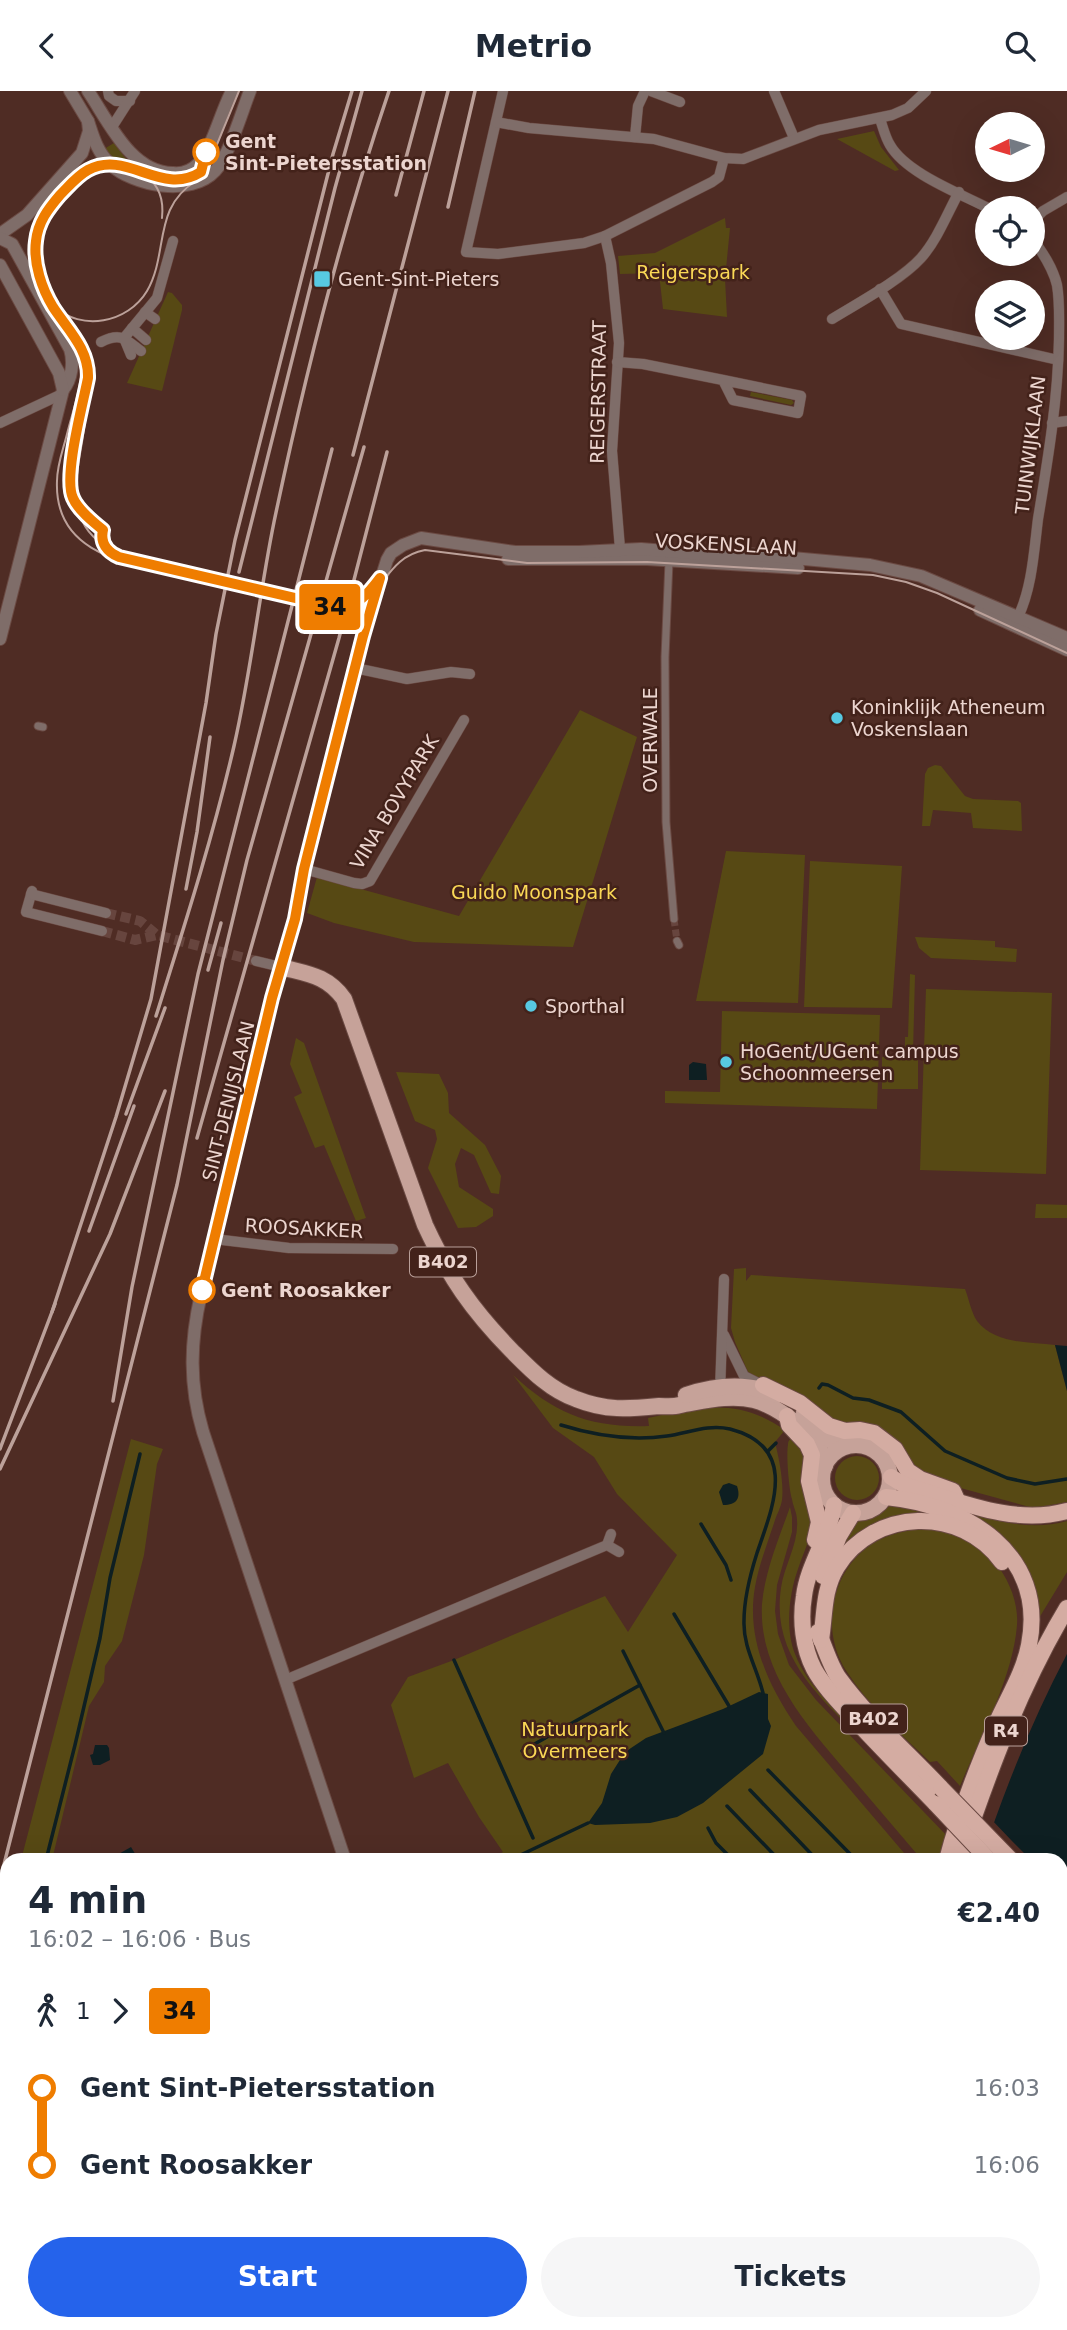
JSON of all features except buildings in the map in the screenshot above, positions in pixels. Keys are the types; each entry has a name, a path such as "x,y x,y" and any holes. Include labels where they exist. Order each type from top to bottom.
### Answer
{"highway":[{"path":"765,1388 800,1403 829,1426 845,1431 874,1433 895,1450 908,1471 920,1479 953,1491 957,1500"},
{"path":"787,1416 789,1425 807,1444 811,1455 809,1481 819,1522 810,1553 812,1566"},
{"path":"891,1477 904,1485 1000,1513 1019,1516 1053,1515 1067,1511"},
{"path":"886,1497 902,1498 965,1518 994,1537 1018,1568 1026,1585 1030,1606 1029,1645 1024,1663 965,1802 949,1853"},
{"name":"B402","path":"834,1505 804,1594 802,1615 806,1649 814,1668 838,1701 982,1853"},
{"name":"B402","path":"853,1513 839,1537 817,1596 817,1629 829,1661 869,1714 1004,1853"},
{"path":"821,1640 823,1611 830,1580 848,1553 863,1538 878,1529 910,1520 926,1519 956,1527 984,1543 998,1556 1009,1572 1022,1610 1021,1646 996,1708 997,1723"},
{"name":"R4","path":"961,1853 993,1762 1030,1679 1067,1608"}],"main road":[{"name":"B402","path":"281,968 327,981 337,988 344,999 425,1225 451,1277 489,1327 543,1380 572,1398 622,1410 671,1407 734,1386 765,1388 799,1408 838,1446 866,1445 875,1450 889,1467 891,1477"},
{"name":"B402","path":"720,1392 756,1401 801,1426 819,1446 825,1466 823,1487 834,1505"},
{"path":"825,1466 836,1451 844,1447"},
{"path":"834,1505 853,1513 872,1509 886,1497 891,1477"}],"street":[{"path":"70,91 86,117 96,145 109,163 127,175 157,185 180,186 213,173 223,158 250,91"},
{"path":"98,93 112,127 135,159 161,172 180,173 198,164 206,152 232,91"},
{"path":"503,91 466,252 498,254 584,243 605,236 712,182 719,177 724,158"},
{"path":"635,137 638,106 645,91"},
{"path":"651,91 680,103"},
{"path":"774,91 794,138"},
{"path":"496,122 529,128 654,139 724,158 743,159 794,138 908,109 926,91"},
{"path":"98,93 116,101 133,96"},
{"path":"112,127 133,96"},
{"path":"0,423 63,392 67,386 72,359 69,349 12,244 0,236 35,207 82,153 89,131 86,117"},
{"path":"880,118 889,144 901,160 916,171 975,201"},
{"path":"832,319 880,289 920,259 959,193"},
{"path":"1045,209 1067,197"},
{"name":"REIGERSTRAAT","path":"605,236 610,256 619,343 612,451 620,549"},
{"path":"124,338 157,297 173,241"},
{"name":"TUINWIJKLAAN","path":"1018,617 1025,603 1052,423 1058,360 1059,305 1051,267 1045,258"},
{"path":"0,265 62,380 63,392 0,639"},
{"path":"880,289 901,324 1058,360"},
{"path":"145,312 155,319"},
{"path":"131,328 146,339"},
{"path":"101,342 112,337 124,338 136,353"},
{"path":"618,362 643,364 723,380 801,396 798,413 733,400 723,380"},
{"path":"1052,423 1067,421"},
{"name":"VOSKENSLAAN","path":"411,541 421,538 437,539 515,552 620,549 748,554 888,568 921,576 1067,638"},
{"name":"SINT-DENIJSLAAN","path":"343,1853 209,1449 193,1392 192,1339 214,1239 355,668 380,578 391,553 411,541"},
{"name":"VOSKENSLAAN","path":"380,578 403,554 425,547 527,560 669,561 845,570 895,577 938,590 1067,650"},
{"name":"OVERWALE","path":"669,561 666,822 674,919"},
{"path":"355,668 407,679 443,673 470,674"},
{"name":"VINA BOVYPARK","path":"304,869 358,884 370,881 464,720"},
{"path":"102,931 26,912 31,893 106,912"},
{"path":"256,961 281,968"},
{"name":"ROOSAKKER","path":"214,1239 285,1248 393,1249"},
{"path":"720,1392 724,1279"},
{"path":"722,1332 744,1376 765,1388"},
{"path":"285,1680 607,1545 611,1534"},
{"path":"607,1545 619,1552"}],"green space":[{"path":"874,131 881,147 899,170 895,171 837,139"},
{"path":"114,143 129,163 117,164 104,149"},
{"name":"Reigerspark","path":"725,218 726,228 730,228 725,279 727,317 663,309 659,273 620,274 618,256 655,253"},
{"path":"168,292 182,305 182,310 162,391 127,383"},
{"path":"751,392 792,400 794,403 791,405 750,396"},
{"name":"Guido Moonspark","path":"580,710 637,737 573,947 414,942 334,923 307,913 317,877 459,916"},
{"path":"941,766 965,796 1021,803 1022,831 973,828 971,813 933,810 930,826 922,826 925,774 928,768"},
{"path":"726,851 805,855 798,1003 696,1001"},
{"path":"810,861 902,866 892,1008 804,1007"},
{"path":"915,937 995,941 995,947 1017,949 1016,962 931,958 919,948"},
{"path":"910,974 915,975 913,1053 905,1053 905,1037 908,1037"},
{"path":"926,989 1052,993 1046,1174 920,1170"},
{"path":"722,1011 880,1015 877,1109 665,1103 665,1091 720,1092"},
{"path":"296,1038 304,1043 366,1218 356,1221 324,1145 315,1148 294,1097 302,1093 290,1064"},
{"path":"882,1057 918,1058 918,1089 882,1089"},
{"path":"396,1072 439,1074 448,1093 449,1113 485,1145 501,1176 499,1194 491,1193 474,1155 461,1148 455,1164 459,1187 493,1209 493,1216 476,1227 458,1228 428,1168 437,1139 435,1130 415,1121"},
{"path":"1036,1204 1067,1205 1067,1218 1035,1218"},
{"path":"746,1268 746,1281 751,1275 965,1289 977,1321 984,1329 1013,1341 1055,1345 1067,1391 1067,1502 1033,1508 957,1487 911,1468 899,1447 846,1427 748,1372 731,1328 734,1269"},
{"name":"Natuurpark Overmeers","path":"513,1375 559,1409 592,1421 649,1426 648,1418 718,1407 751,1413 785,1430 775,1442 782,1478 782,1500 755,1587 753,1606 757,1643 768,1677 796,1726 904,1853 501,1853 448,1763 414,1778 391,1705 408,1677 605,1596 628,1632 677,1555 617,1494 594,1457 553,1428"},
{"path":"793,1436 803,1458 803,1486 812,1518 810,1534 790,1600 792,1644 808,1678 861,1739 801,1673 783,1634 781,1588 797,1529 788,1464 788,1443"},
{"path":"131,1439 163,1449 157,1464 144,1555 122,1641 105,1666 104,1682 89,1706 54,1853 23,1853"},
{"path":"857,1456 872,1463 879,1478 872,1493 857,1500 842,1493 835,1478 842,1463"},
{"path":"888,1502 948,1517 1001,1553 910,1516 835,1564 856,1518 874,1514"},
{"path":"954,1506 996,1520 1024,1525 1067,1521 1067,1572 1036,1623 1030,1582"},
{"path":"790,1507 792,1532 777,1585 775,1611 778,1634 789,1665 816,1700 948,1837 942,1853 916,1853 820,1741 778,1677 763,1630 762,1604 777,1543"},
{"path":"928,1528 955,1533 980,1547 991,1557 1008,1583 1017,1611 1009,1665 995,1707 960,1786 937,1761 930,1762 865,1696 847,1672 833,1637 834,1600 849,1566 862,1552 883,1538"}],"shaded area":[{"path":"693,1062 706,1064 707,1080 689,1080 689,1065"},
{"path":"1055,1345 1067,1346 1067,1391"},
{"path":"729,1483 737,1486 738,1497 732,1504 723,1505 719,1492 723,1485"},
{"path":"1067,1654 1067,1853 984,1853 1020,1755"},
{"path":"759,1692 768,1694 768,1719 771,1726 763,1754 703,1803 677,1817 650,1823 588,1823 602,1803 611,1774 625,1752 646,1738 723,1709"},
{"path":"95,1745 107,1745 110,1760 93,1765 90,1755 93,1754"},
{"path":"131,1847 135,1853 120,1853"}],"pier":[{"path":"991,1819 1024,1853 979,1853"}],"waterway":[{"path":"819,1388 822,1384 828,1385 853,1398 869,1400 901,1412 945,1451 1007,1478 1035,1484 1067,1479"},
{"path":"561,1425 600,1435 627,1438 667,1436 706,1428 722,1428 752,1438 766,1449 773,1464 774,1498 750,1578 744,1621 748,1649 763,1693"},
{"path":"768,1451 776,1443"},
{"path":"48,1853 100,1638 110,1578 140,1454"},
{"path":"701,1524 726,1565 731,1580"},
{"path":"674,1614 729,1706"},
{"path":"623,1651 664,1733"},
{"path":"454,1660 533,1838"},
{"path":"522,1751 640,1685"},
{"path":"768,1770 849,1853"},
{"path":"750,1790 810,1853"},
{"path":"727,1806 772,1853"},
{"path":"525,1853 588,1823"},
{"path":"708,1828 716,1843 726,1853"}],"tunnel":[{"path":"106,913 140,921 157,935 256,961"},
{"path":"674,919 677,941"},
{"path":"102,931 135,940 157,935"}],"tram line":[{"path":"201,172 211,159 239,91"},
{"path":"145,174 160,193 162,218"},
{"path":"54,306 65,314 90,321 116,317 139,302 154,276 163,232 173,204 182,192 196,181"},
{"path":"54,308 74,344 81,366 78,392 57,475 59,506 67,525 80,540 97,551 137,566 179,575"},
{"path":"84,352 91,368 91,382 77,473 77,502 86,528 110,549"},
{"path":"354,608 364,602 402,560 425,550 527,563 647,562 873,575 906,582 937,593 1067,653"}],"railway":[{"path":"52,1312 116,1117 151,999 235,540 333,154 352,91"},
{"path":"239,572 335,188 362,91"},
{"path":"156,1016 198,882 226,780 245,690 274,522 298,414 340,250 389,91"},
{"path":"396,195 424,91"},
{"path":"353,455 448,91"},
{"path":"448,207 475,91"},
{"path":"7,1853 177,1185 223,960 247,860 364,447"},
{"path":"113,1401 132,1287 198,974 332,449"},
{"path":"197,1138 339,638 387,452"},
{"path":"186,889 210,737"},
{"path":"208,970 221,923"},
{"path":"126,1114 165,1008"},
{"path":"0,1469 110,1234 165,1091"},
{"path":"89,1231 134,1106"},
{"path":"0,1449 55,1304"}],"bus line":[{"name":"34","path":"202,1290 272,998 295,919 304,869 380,578 370,592 353,605 330,608 119,557 105,547 102,541 103,530 73,498 69,482 88,368 77,340 54,308 45,290 36,254 38,227 48,208 75,179 91,168 122,166 172,180 188,179 201,172 206,152"}],"place":[{"name":"Gent Sint-Pietersstation","path":"206,152"},
{"name":"Gent-Sint-Pieters","path":"322,279"},
{"name":"Koninklijk Atheneum Voskenslaan","path":"837,718"},
{"name":"Sporthal","path":"531,1006"},
{"name":"HoGent/UGent campus Schoonmeersen","path":"726,1062"},
{"name":"Gent Roosakker","path":"202,1290"}]}
